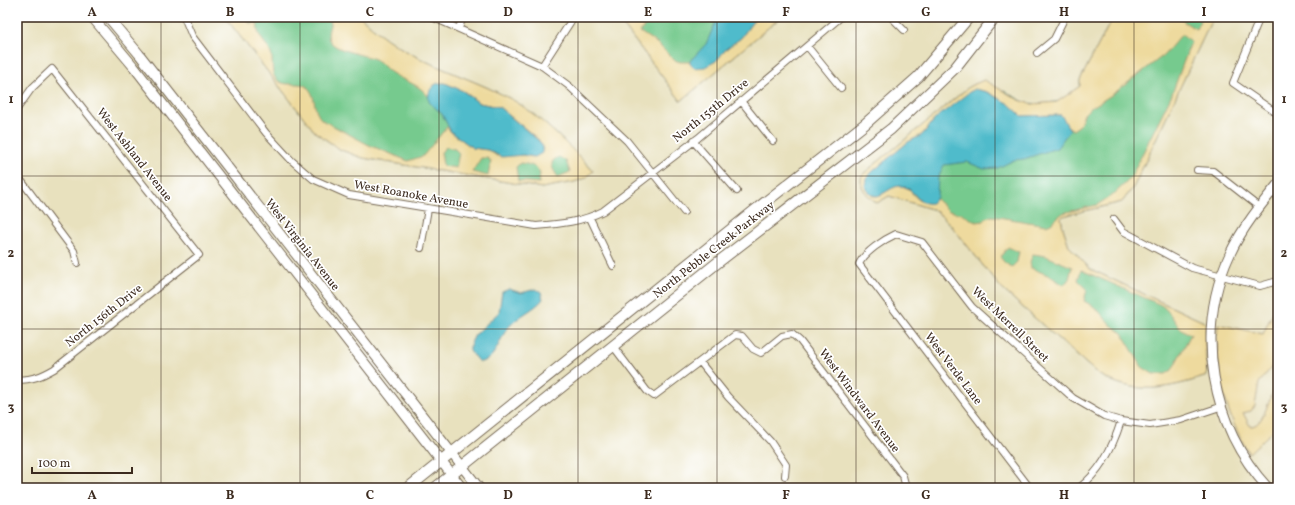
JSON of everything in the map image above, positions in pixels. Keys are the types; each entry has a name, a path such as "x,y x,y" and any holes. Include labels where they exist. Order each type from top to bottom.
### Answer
{"main road":[{"name":"West Virginia Avenue","path":"92,17 134,67 462,488"},
{"name":"West Virginia Avenue","path":"108,17 139,54 479,488"},
{"name":"North Pebble Creek Parkway","path":"408,488 865,124 903,91 930,64 969,17"},
{"name":"North Pebble Creek Parkway","path":"435,488 765,226 891,129 955,68 995,17"},
{"path":"1268,488 1241,454 1220,407 1213,370 1211,327 1215,301 1222,276 1235,244 1259,207 1278,184"},
{"path":"754,211 765,226"},
{"path":"602,332 613,346"}],"street":[{"name":"West Roanoke Avenue","path":"184,17 192,36 266,133 291,160 313,179 349,195 536,226 564,224 590,218"},
{"path":"432,17 542,66 569,86 620,134 653,172 684,212"},
{"path":"459,28 463,17"},
{"name":"North 155th Drive","path":"590,218 603,211 693,141 841,17"},
{"path":"891,17 904,30"},
{"path":"1037,53 1054,39 1065,17"},
{"path":"1260,17 1233,83 1278,114"},
{"path":"542,66 571,21"},
{"path":"807,46 841,88"},
{"name":"West Ashland Avenue","path":"17,109 32,88 52,69 199,255"},
{"path":"741,101 773,141"},
{"path":"693,141 737,191"},
{"path":"1197,170 1213,171 1259,207"},
{"path":"17,175 74,251 77,263"},
{"path":"421,248 428,209"},
{"path":"590,218 613,266"},
{"path":"1114,219 1123,231 1192,268 1260,286 1274,282"},
{"name":"West Verde Lane","path":"896,234 862,258 859,264 1030,488"},
{"name":"West Merrell Street","path":"896,234 922,242 972,307 1073,398 1104,416 1121,421 1150,425 1181,420 1220,407"},
{"name":"North 156th Drive","path":"17,380 27,380 41,376 54,368 199,255"},
{"name":"West Windward Avenue","path":"700,362 732,337 738,335 746,340 753,349 761,352 782,336 787,334 796,336 903,476 906,488"},
{"path":"613,346 647,391 654,396 700,362 728,397 758,427 774,447 786,464 785,476"},
{"path":"1079,488 1096,472 1103,461 1115,440 1121,421"}],"green space":[{"path":"225,17 361,17 378,32 413,55 489,88 519,104 542,121 593,171 586,178 574,182 542,188 363,158 341,150 315,132"},
{"path":"617,17 781,17 681,101"},
{"path":"1113,17 1213,17 1134,186 1122,202 1063,216 1061,218 1069,246 1090,269 1206,323 1205,343 1207,376 1165,387 1139,388 1112,381 1098,374 1001,288 950,224 935,210 889,196 877,203 867,194 861,184 862,175 970,86 1004,91 1026,103 1042,104 1060,101 1080,86 1080,80"}],"sand":[{"path":"225,17 245,17 249,23 258,23 258,32 271,54 274,76 280,82 306,86 313,97 317,112 322,120 369,145 408,161 423,156 447,127 451,132 473,148 488,150 497,156 523,155 533,157 543,150 539,140 499,107 479,103 465,92 445,83 434,85 428,96 416,85 390,72 377,60 344,50 333,44 328,36 331,17 361,17 378,32 413,55 509,98 542,121 593,171 586,178 574,182 542,188 363,158 341,150 315,132","holes":["446,147 455,149 459,153 456,168 443,166 441,152","559,157 566,161 570,172 558,177 552,166 555,159","481,158 487,158 491,161 488,176 472,172","520,163 534,166 540,172 539,183 518,181 516,167"]},
{"path":"617,17 652,17 640,32 658,44 674,60 680,62 690,62 696,68 716,61 727,48 741,38 756,17 781,17 681,101"},
{"path":"1113,17 1181,17 1184,22 1196,29 1202,17 1213,17 1134,186 1122,202 1063,216 1061,218 1069,246 1090,269 1206,323 1205,343 1207,376 1165,387 1139,388 1112,381 1098,374 1001,288 950,224 935,210 889,196 877,203 867,194 861,184 862,175 970,86 984,80 1019,100 1032,104 1057,102 1080,86 1080,80","holes":["1182,34 1191,42 1172,94 1130,179 1114,194 1097,205 1063,213 1051,223 1046,225 992,216 986,218 984,221 976,222 962,214 949,211 936,199 933,202 920,200 907,188 901,186 894,187 880,195 872,196 872,172 908,142 922,135 931,123 971,91 977,90 990,94 1005,102 1022,116 1061,115 1067,126 1073,130 1080,125 1084,114 1089,109 1113,94 1164,55","1008,247 1019,252 1017,262 1012,267 1005,263 1000,257","1033,254 1046,256 1072,267 1069,279 1064,285 1050,276 1031,268 1030,262","1081,270 1165,308 1178,325 1186,332 1191,334 1172,370 1166,374 1153,374 1142,367 1122,333 1111,325 1096,308 1084,301 1087,289 1078,280"]},
{"path":"1278,307 1278,359 1259,383 1255,406 1251,411 1243,413 1250,426 1255,425 1263,416 1278,385 1278,426 1249,453 1233,423 1223,391 1218,358 1218,324 1263,334 1272,314"}],"water":[{"path":"718,17 756,17 741,38 727,48 716,61 705,67 694,68 690,64 690,61 706,44"},
{"path":"438,83 445,83 463,91 479,103 499,107 539,141 542,145 542,153 535,157 523,155 502,157 488,150 473,148 451,132 442,114 429,102 428,96 430,91"},
{"path":"975,89 987,92 1009,104 1022,116 1061,115 1070,130 1057,148 1024,159 1014,160 998,168 984,169 967,162 944,165 938,177 937,197 932,203 922,202 909,189 900,186 894,187 877,196 870,194 865,186 866,179 872,172 908,142 922,135 936,118"},
{"path":"509,289 521,293 536,289 541,292 543,299 540,303 511,324 504,333 494,353 486,360 481,362 477,360 470,351 470,345 475,335 499,312 502,292"}]}
